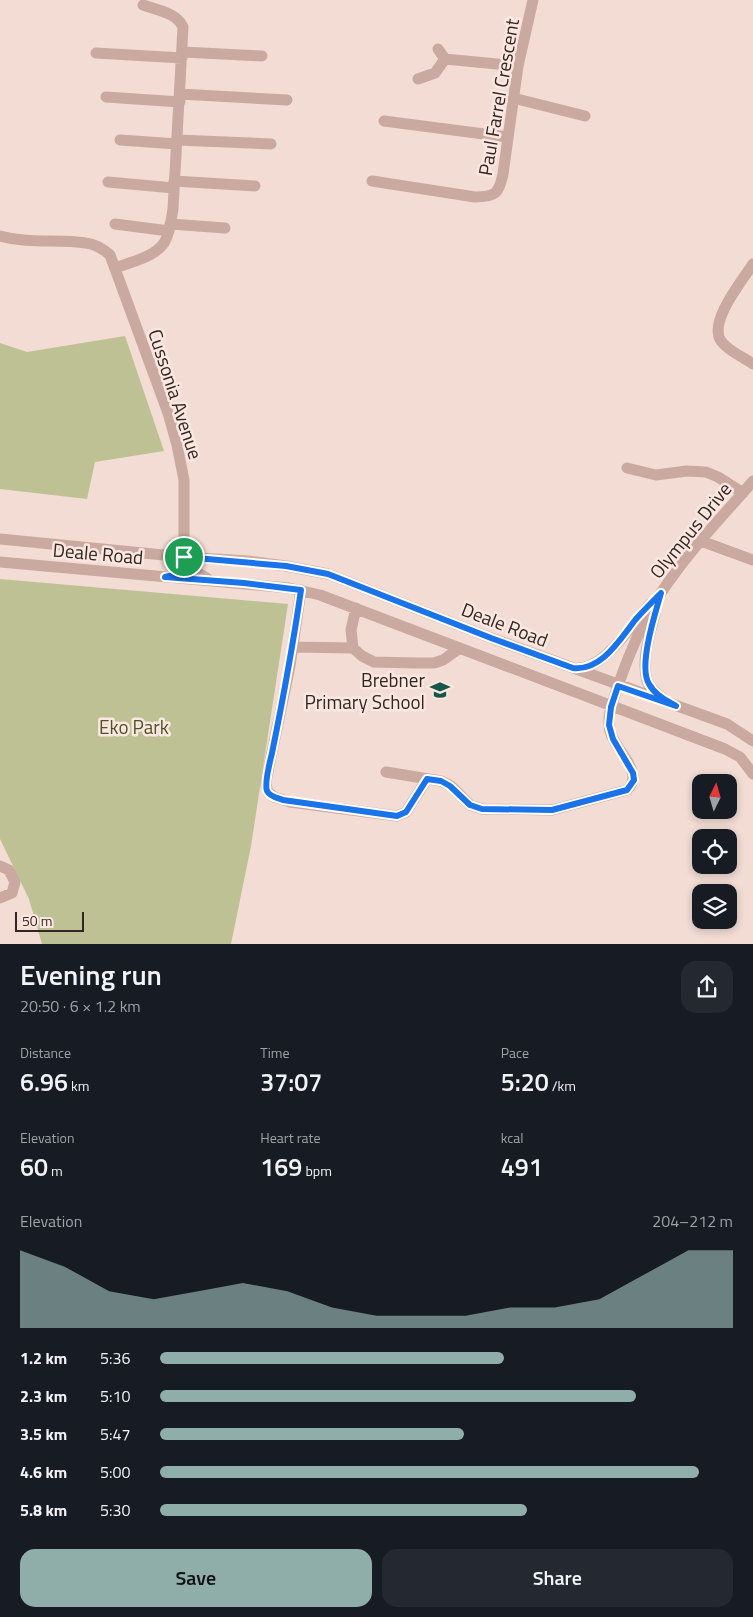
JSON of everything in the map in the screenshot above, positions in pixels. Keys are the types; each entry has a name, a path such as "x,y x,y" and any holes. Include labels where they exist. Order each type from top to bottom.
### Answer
{"street":[{"name":"Paul Farrel Crescent","path":"372,181 475,196 491,196 496,193 500,186 518,66 533,0"},
{"path":"116,268 150,254 164,244 169,227 174,184 183,55 183,27 175,17 143,5"},
{"path":"438,48 445,59"},
{"path":"96,53 262,56"},
{"path":"445,59 518,66"},
{"path":"418,80 435,73 445,59"},
{"path":"106,97 288,100"},
{"path":"513,98 586,116"},
{"path":"384,121 507,138"},
{"path":"120,140 271,144"},
{"path":"108,182 256,186"},
{"path":"115,224 225,228"},
{"name":"Cussonia Avenue","path":"0,236 41,242 87,243 104,249 110,255 168,413 177,445 184,480 184,557"},
{"path":"753,264 721,315 717,333 721,341 728,348 753,364"},
{"path":"627,468 656,475 687,471 706,472 718,477 743,493"},
{"name":"Olympus Drive","path":"427,779 441,781 450,786 470,805 482,809 552,810 621,793 631,786 634,776 610,733 609,725 611,707 630,655 661,593 701,541 753,481"},
{"path":"4,539 4,562"},
{"name":"Deale Road","path":"4,539 184,557 247,561 328,574 618,686 727,724 753,741"},
{"path":"701,541 753,560"},
{"path":"165,577 179,574 184,557"},
{"path":"184,557 195,571 212,581"},
{"name":"Deale Road","path":"4,562 301,590 356,608 725,749 740,757 753,774"},
{"path":"301,590 293,648 266,789 270,795 290,802 397,816 406,812 427,779 386,772"},
{"path":"541,656 573,668 584,668 592,665 610,652 661,593"},
{"path":"661,593 650,635 646,668 648,682 655,692 676,706"},
{"path":"353,648 351,630 356,608"},
{"path":"414,630 420,610"},
{"path":"293,648 353,648 362,656 374,662 416,664 434,663 443,660 460,648"},
{"path":"727,724 753,732"},
{"path":"0,866 9,870 15,882 12,893 0,898"}],"green space":[{"path":"125,336 164,451 95,462 87,499 0,489 0,343 27,352"},
{"name":"Eko Park","path":"0,579 288,604 251,846 231,944 42,944 29,899 0,839"}],"place":[{"name":"Brebner Primary School","path":"440,690"}],"route":[{"path":"184,557 247,561 328,574 573,668 584,668 592,665 610,652 661,593 650,635 646,668 648,682 655,692 676,706 618,686 611,707 610,733 633,773 634,780 631,786 621,793 552,810 513,811 476,808 470,805 450,786 441,781 427,779 413,804 401,816 283,800 270,795 266,785 290,666 301,590 244,583 165,577 179,574 184,557"}]}
